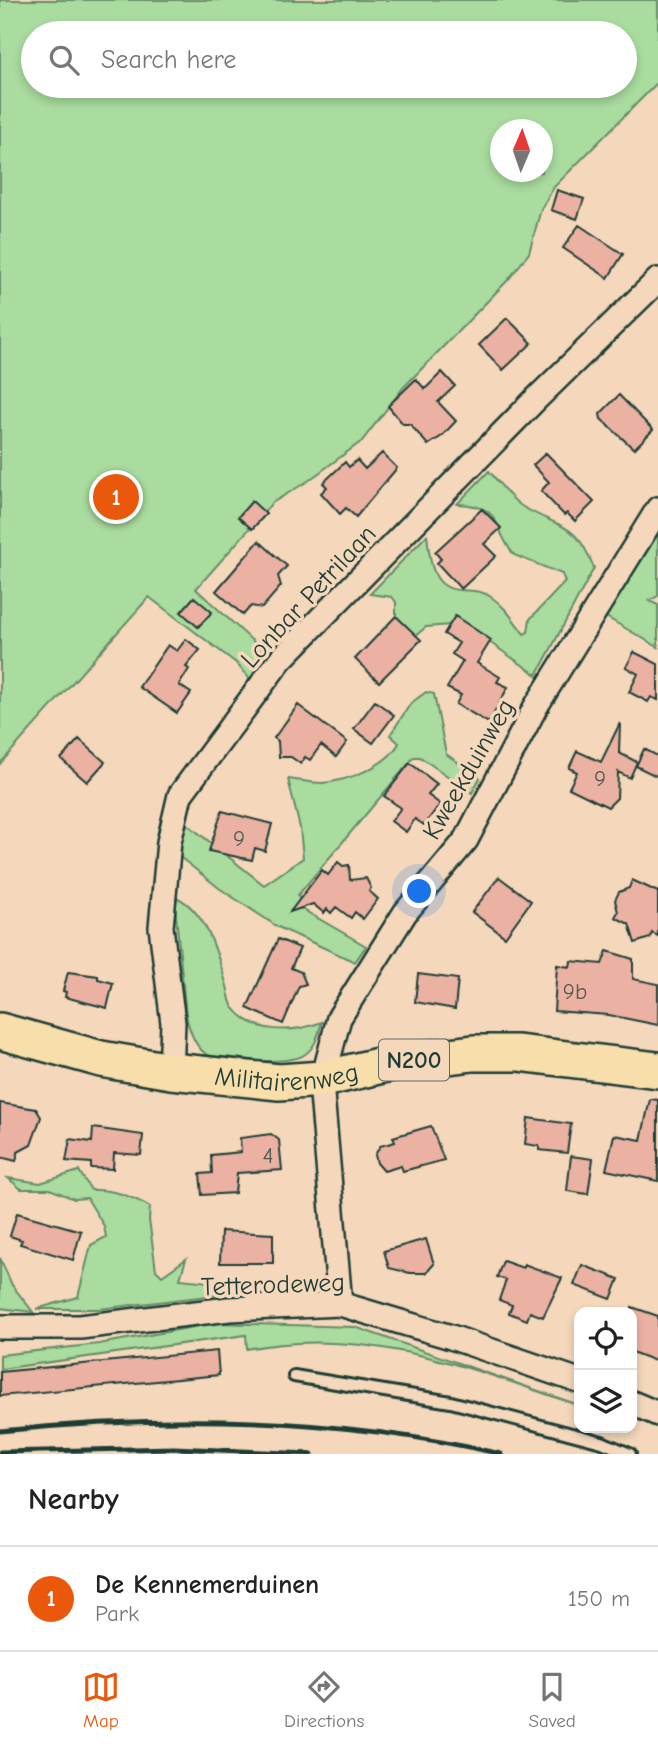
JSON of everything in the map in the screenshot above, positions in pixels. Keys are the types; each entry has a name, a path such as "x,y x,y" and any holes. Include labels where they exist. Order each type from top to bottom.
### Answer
{"main road":[{"name":"Militairenweg","path":"0,1031 101,1059 171,1071 322,1086 503,1068 658,1088"},
{"name":"Militairenweg","path":"0,1047 169,1086 275,1098 391,1063 473,1053 518,1053 658,1070"}],"street":[{"name":"Lonbar Petrilaan","path":"171,1071 173,1023 161,927 169,842 180,795 280,660 535,400 658,280"},
{"name":"Kweekduinweg","path":"340,1304 322,1086 339,1017 405,914 466,840 535,708 658,509"},
{"name":"Tetterodeweg","path":"0,1327 80,1327 229,1309 340,1304 451,1337 574,1379"},
{"path":"637,1405 658,1414"}],"lane":[{"path":"294,1377 451,1402 602,1442 630,1454"}],"green space":[{"path":"0,0 658,0 658,82 554,187 541,209 529,253 508,280 403,388 362,441 308,481 272,503 196,589 270,657 250,679 236,663 149,597 0,764"},
{"path":"489,471 518,504 574,534 594,568 537,675 463,624 426,627 414,637 396,620 396,602 392,597 370,594 427,535 433,570 443,584 450,588 487,595 505,609 524,634 528,632 530,619 565,582 562,574 514,555 490,514 483,509 457,504"},
{"path":"658,527 658,596 649,601 658,605 658,647 606,617"},
{"path":"426,692 434,694 446,754 480,778 472,793 420,757 414,757 298,895 302,909 366,946 355,962 278,927 219,888 176,854 187,824 264,885 303,858 300,828 288,779 332,782 355,776 386,759 399,743 390,735 411,703"},
{"path":"174,896 195,911 203,922 215,947 232,1005 242,1016 252,1023 274,1029 299,1028 322,1022 316,1040 308,1052 285,1060 240,1060 214,1057 198,1046 186,1015"},
{"path":"79,1171 91,1190 122,1194 150,1207 149,1220 156,1270 162,1276 186,1259 180,1279 219,1283 225,1294 99,1309 36,1309 78,1297 91,1245 106,1237 104,1226 87,1198 74,1199 50,1189 21,1189 8,1178 40,1183"},
{"path":"0,1258 12,1285 33,1312 0,1308"},
{"path":"216,1323 355,1327 574,1403 574,1404 498,1377 416,1354 333,1343 290,1343 247,1349 246,1335 0,1369 0,1355 99,1344"}],"building":[{"path":"557,190 584,199 577,219 551,210"},
{"path":"579,225 623,254 608,278 563,248"},
{"path":"507,318 532,343 503,370 479,345"},
{"path":"442,372 455,386 438,402 456,421 442,436 428,445 410,424 403,424 388,406 416,379 425,389"},
{"path":"619,395 653,430 634,449 601,419 600,414"},
{"path":"382,453 397,468 356,517 346,508 340,514 321,493 327,487 323,483 345,462 349,467 357,460 365,469"},
{"path":"546,453 594,502 575,521 567,513 564,515 541,491 549,482 533,465"},
{"path":"252,501 266,514 252,529 238,517"},
{"path":"482,509 501,528 484,544 496,556 461,589 437,563 441,559 435,552"},
{"path":"259,541 287,566 278,576 281,586 262,608 251,606 243,615 216,591"},
{"path":"194,597 212,612 198,627 181,612"},
{"path":"396,616 421,640 379,682 355,659"},
{"path":"455,616 491,640 477,663 500,677 497,682 508,687 489,723 456,704 461,695 447,688 463,661 452,654 459,643 444,634"},
{"path":"186,639 200,650 186,667 189,669 179,685 191,693 177,713 139,687 168,645 177,651"},
{"path":"634,652 658,664 658,700 651,697 648,702 629,692 638,674 626,667"},
{"path":"375,701 394,715 373,743 354,729"},
{"path":"298,705 347,742 336,757 321,745 310,760 305,757 301,764 291,757 279,757 278,741 274,738"},
{"path":"620,723 619,753 637,762 630,778 618,772 617,798 608,807 569,788 577,772 569,768 577,751 601,762"},
{"path":"79,739 105,762 87,782 61,759"},
{"path":"644,749 658,756 658,777 636,766"},
{"path":"410,763 437,784 428,795 440,804 424,825 415,819 406,832 391,821 401,808 384,796"},
{"path":"222,811 272,824 265,851 255,848 252,860 209,851"},
{"path":"338,862 343,866 349,865 350,880 366,878 371,888 369,891 378,899 363,919 355,912 351,918 336,907 331,913 327,909 324,913 313,904 290,912 322,870 328,875"},
{"path":"499,877 531,901 505,937 472,912"},
{"path":"632,880 658,892 658,936 652,933 650,938 635,943 629,924 615,917 618,912 615,900 619,892 629,888"},
{"path":"278,939 300,948 291,968 301,972 306,984 299,986 283,1024 247,1008"},
{"path":"607,951 633,959 633,979 658,984 658,1025 609,1015 554,1011 557,965 570,967 571,961 602,964"},
{"path":"68,972 98,976 98,979 113,983 107,1008 65,997 66,992 63,991"},
{"path":"418,974 458,979 455,1009 415,1002"},
{"path":"650,1099 658,1100 658,1181 606,1170 614,1135 641,1140"},
{"path":"0,1103 36,1109 41,1117 31,1145 18,1152 16,1161 0,1157"},
{"path":"528,1118 571,1124 567,1153 539,1150 539,1146 525,1144"},
{"path":"431,1126 444,1160 403,1171 401,1166 384,1171 377,1163 375,1155 380,1146 395,1142 393,1137"},
{"path":"93,1128 143,1135 141,1155 114,1153 113,1169 91,1168 91,1163 66,1161 70,1139 92,1142"},
{"path":"271,1134 279,1140 282,1170 237,1173 235,1193 202,1195 200,1174 212,1173 211,1155 241,1152 240,1138"},
{"path":"571,1156 593,1159 588,1194 567,1191"},
{"path":"17,1213 81,1231 73,1260 20,1244 22,1240 10,1236"},
{"path":"221,1231 273,1234 273,1263 220,1263"},
{"path":"426,1239 434,1264 426,1273 410,1273 389,1268 384,1251"},
{"path":"503,1261 523,1268 524,1264 562,1278 543,1317 530,1312 527,1320 509,1313 512,1305 499,1300 506,1280 497,1277"},
{"path":"582,1265 619,1279 611,1299 574,1285"},
{"path":"637,1309 658,1316 658,1362 637,1354"},
{"path":"217,1351 219,1375 0,1396 0,1372"}],"railway":[{"path":"0,1431 126,1422 252,1422 376,1432 501,1454"},
{"path":"0,1452 174,1448 312,1454"}],"place":[{"name":"De Kennemerduinen","path":"116,497"}]}
